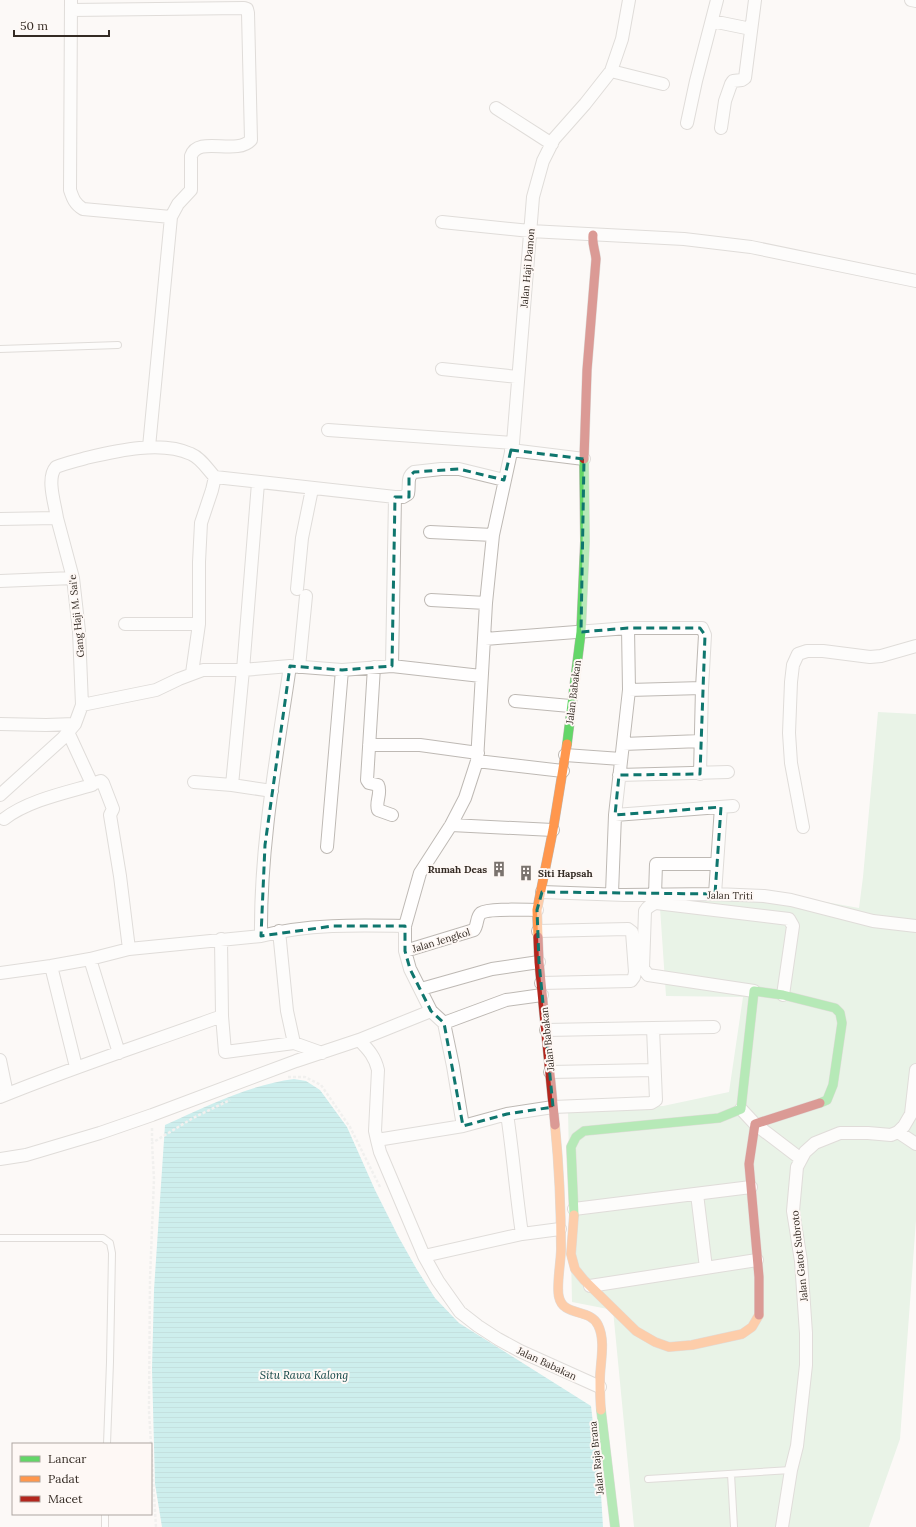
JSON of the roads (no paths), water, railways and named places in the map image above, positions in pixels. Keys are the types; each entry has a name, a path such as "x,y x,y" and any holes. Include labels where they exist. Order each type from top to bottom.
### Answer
{"street":[{"name":"Jalan Haji Damon","path":"486,603 494,535 504,480 512,447 533,197 543,161 554,139 585,104 611,71 622,39 629,0"},
{"path":"687,123 717,0"},
{"path":"721,128 725,101 731,84 745,78 755,0"},
{"path":"911,0 916,1"},
{"path":"171,217 83,209 77,205 73,199 70,190 71,5 134,4 244,8 247,9 248,13 251,140 236,146 195,148 191,156 192,190 178,204 171,217 148,448 173,449 192,454 215,477 258,483 395,497 403,497 408,494 409,477 410,474 414,472 459,469 504,480"},
{"path":"712,21 751,29"},
{"path":"611,71 662,84"},
{"path":"496,108 552,144"},
{"path":"442,222 530,231 684,239 751,247 916,280"},
{"name":"Jalan Babakan","path":"359,1040 372,1053 378,1070 375,1131 380,1152 424,1256 450,1299 460,1312 498,1339 520,1351 600,1387 601,1335 599,1326 592,1317 567,1310 559,1302 558,1296 562,1251 560,1229 560,1176 541,989 537,910 542,892 563,771 570,706 581,632 585,541 584,459 590,316 596,259 595,251 592,245 592,235"},
{"path":"442,369 518,377"},
{"path":"328,430 512,447 584,459"},
{"name":"Gang Haji M. Sai'e","path":"71,728 82,705 79,631 74,578 57,518 51,482 53,470 56,467 104,454 133,448 148,448"},
{"path":"192,673 199,624 199,562 201,523 215,477"},
{"path":"232,785 258,483"},
{"path":"261,936 260,901 272,791 294,666 302,593 302,538 312,488"},
{"path":"392,666 395,497"},
{"path":"0,519 57,518"},
{"path":"430,532 494,535"},
{"path":"0,582 74,578"},
{"path":"431,600 486,603 485,639 481,676 478,757 465,798 451,825 420,873 405,926 405,951 410,969 431,1011 444,1023 463,1126"},
{"path":"125,624 199,624"},
{"path":"612,893 615,815 628,690 628,628"},
{"path":"485,639 628,628 702,628 705,635 700,774"},
{"path":"803,828 791,763 789,733 791,682 793,665 798,654 808,651 823,651 870,657 881,656 916,646"},
{"path":"82,705 156,690 192,673 203,670 243,670 294,666 342,670 392,666 481,676"},
{"path":"374,667 367,780 369,783 378,785 380,788 377,806 378,810 392,815"},
{"path":"327,847 342,670"},
{"path":"628,690 702,688"},
{"path":"515,701 570,706"},
{"path":"0,724 46,725 71,728"},
{"path":"71,728 92,784"},
{"path":"0,795 48,753 71,728"},
{"path":"623,744 700,741"},
{"path":"369,745 420,746 563,771"},
{"path":"565,755 621,759"},
{"path":"620,775 700,774 728,772"},
{"path":"4,819 12,813 29,805 101,781 103,783 113,809 110,815 120,876 129,949"},
{"path":"194,782 232,785 272,791"},
{"path":"615,815 727,807 717,864 715,894"},
{"path":"451,825 553,830"},
{"path":"655,895 656,864 717,864"},
{"name":"Jalan Triti","path":"542,892 764,896 791,900 873,921 916,926"},
{"path":"755,1124 827,1100 833,1085 842,1023 840,1014 835,1008 783,995 648,975 643,968 645,911 647,907 656,904 789,919 793,926 783,995"},
{"name":"Jalan Jengkol","path":"405,951 474,930 477,927 478,916 489,910 537,910"},
{"path":"0,973 90,959 129,949 261,936 279,931 333,926 405,926"},
{"path":"538,931 628,929 632,932 633,944 634,977 631,981 541,989"},
{"path":"279,931 287,1011 294,1043"},
{"path":"221,939 222,1016 225,1052 294,1043 322,1052"},
{"path":"90,959 119,1053"},
{"path":"421,989 492,969 539,962"},
{"path":"51,966 76,1067"},
{"name":"Jalan Babakan","path":"444,1023 541,989"},
{"path":"754,991 741,1109 755,1124 801,1159"},
{"path":"0,1159 26,1155 100,1133 322,1052 359,1040 431,1011"},
{"path":"0,1060 4,1095 76,1067 222,1016"},
{"path":"546,1030 714,1027"},
{"path":"377,1140 463,1126 507,1114 553,1107 654,1102 656,1100 653,1028"},
{"path":"550,1072 654,1070"},
{"path":"916,1070 910,1114 904,1126 898,1132 916,1144"},
{"path":"741,1109 719,1118 584,1131 576,1137 571,1147 574,1209 571,1254 575,1269 590,1286 636,1331 655,1342 669,1347 692,1345 742,1334 752,1327 759,1315 759,1277 749,1164 755,1124"},
{"path":"507,1114 511,1139 515,1188 522,1234"},
{"name":"Jalan Gatot Subroto","path":"782,1527 791,1470 797,1446 806,1365 806,1332 801,1261 793,1211 797,1167 805,1152 815,1143 840,1133 891,1135 898,1132"},
{"path":"574,1209 751,1187"},
{"path":"697,1194 706,1268"},
{"path":"424,1256 522,1234 560,1229"},
{"path":"590,1286 757,1260"},
{"name":"Jalan Raja Brana","path":"600,1387 615,1527"}],"lane":[{"path":"0,349 118,345"},
{"path":"0,1238 103,1238 110,1243 112,1261 107,1443"},
{"path":"648,1479 791,1470"},
{"path":"731,1474 734,1527"},
{"path":"105,1515 105,1527"}],"water":[{"name":"Situ Rawa Kalong","path":"294,1079 306,1081 320,1090 347,1127 375,1190 398,1236 435,1298 459,1323 591,1406 601,1494 603,1527 162,1527 155,1484 152,1369 154,1290 165,1125 244,1091"}],"place":[{"name":"Rumah Deas","path":"499,869"},
{"name":"Siti Hapsah","path":"526,873"}]}
